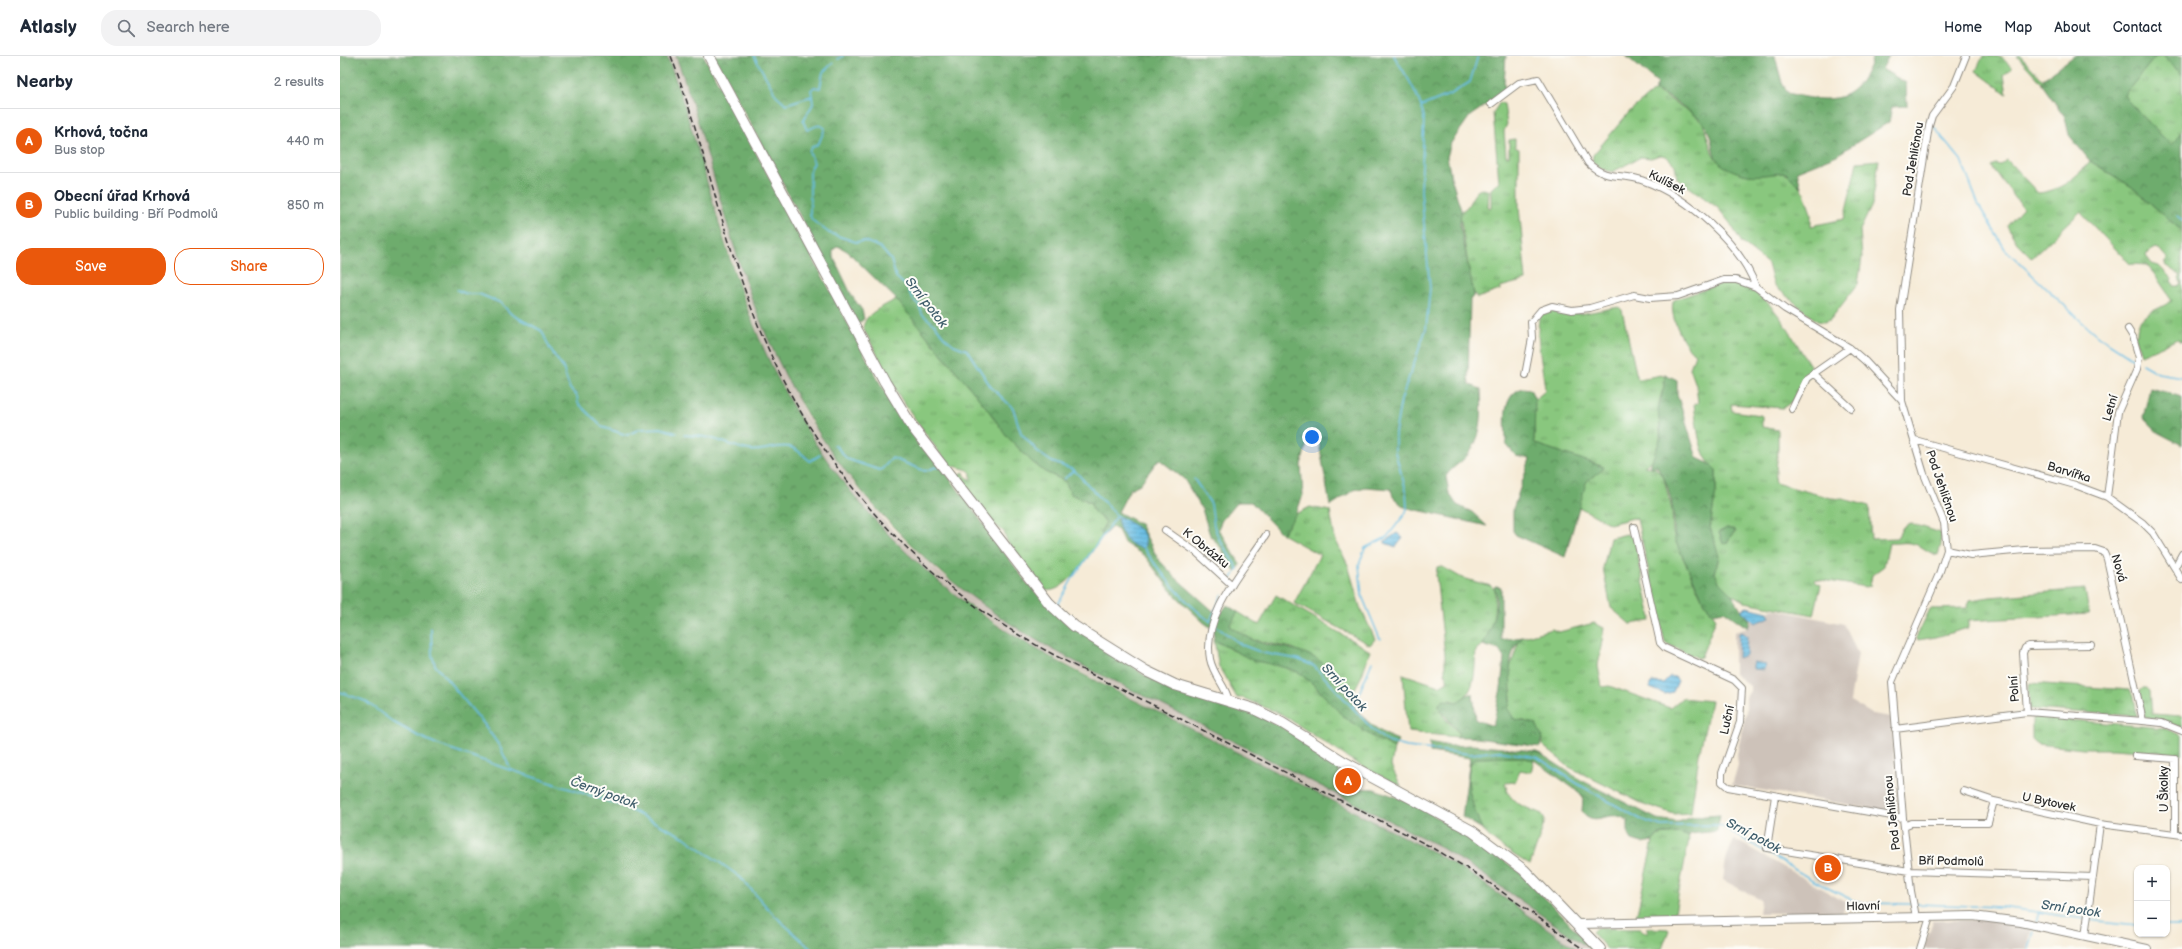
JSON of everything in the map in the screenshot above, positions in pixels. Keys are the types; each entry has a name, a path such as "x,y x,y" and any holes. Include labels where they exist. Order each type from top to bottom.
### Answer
{"main road":[{"path":"709,56 885,382 912,428 1049,603 1074,626 1146,671 1175,685 1254,709 1282,723 1355,768 1472,831 1524,870 1600,949"}],"street":[{"name":"Pod Jehličnou","path":"1916,917 1903,818 1892,682 1939,574 1946,550 1944,523 1924,474 1902,401 1900,310 1928,132 1932,116 1954,86 1966,56"},
{"name":"Kulíšek","path":"1491,104 1519,83 1538,79 1588,163 1595,170 1610,176 1644,180 1699,212 1751,272 1756,287"},
{"path":"1525,375 1532,338 1531,322 1542,310 1552,306 1572,310 1590,308 1634,295 1650,298 1678,296 1724,280 1736,280 1756,287 1786,309 1850,348 1865,361 1902,401"},
{"name":"Letní","path":"2107,497 2118,412 2137,369 2139,358 2135,342 2128,330"},
{"path":"1792,409 1807,378 1850,348"},
{"path":"1813,373 1852,408"},
{"name":"Barvířka","path":"1915,440 2075,485 2107,497 2144,522 2175,567 2182,580"},
{"name":"Luční","path":"1634,527 1660,643 1665,648 1734,680 1742,688 1740,722 1722,773 1722,782 1728,787 1903,818"},
{"name":"K Obrázku","path":"1165,530 1196,552 1232,585"},
{"name":"K Obrázku","path":"1229,701 1210,660 1209,646 1213,624 1232,585 1266,535"},
{"name":"Nová","path":"1946,550 1971,555 2033,550 2096,549 2104,552 2107,559 2143,721"},
{"path":"2175,567 2182,554"},
{"name":"Polní","path":"1895,729 2027,712 2023,653 2025,648 2028,646 2091,645"},
{"path":"2027,712 2143,721 2162,724 2182,731"},
{"name":"U Školky","path":"2135,756 2175,760 2175,834"},
{"name":"U Bytovek","path":"1964,790 1994,801 2100,824"},
{"name":"Bří Podmolů","path":"1775,796 1767,848 1909,871 2093,877"},
{"path":"1904,826 1911,823 1988,823 1994,801"},
{"path":"2085,936 2100,824 2182,835"},
{"name":"Hlavní","path":"1577,924 1916,917 1992,917 2147,949"},
{"path":"1920,949 1930,917"}],"shaded area":[{"path":"667,56 676,56 751,294 775,354 805,414 856,487 891,528 939,572 984,606 1031,637 1437,845 1480,872 1590,949 1576,949 1476,878 1433,852 1027,644 955,595 909,556 867,513 831,466 799,418 767,357 744,297"},
{"path":"1774,609 1844,624 1858,654 1850,701 1872,714 1891,717 1899,813 1732,785 1738,765 1737,754 1746,712 1746,697 1750,691 1750,686 1734,674 1734,632 1748,628 1750,620 1756,623 1770,617 1769,611"},
{"path":"1734,839 1845,902 1843,912 1759,913 1761,900 1723,880 1726,859"},
{"path":"1991,920 2032,928 2027,949 1923,949 1933,921"}],"green space":[{"path":"340,56 667,56 692,131 738,283 767,356 789,400 815,442 843,482 874,519 908,554 945,587 984,616 1026,643 1080,673 1433,852 1476,878 1576,949 340,949"},
{"path":"676,56 704,56 881,385 1027,583 1144,675 1252,713 1280,726 1338,763 1339,775 1343,784 1352,788 1374,789 1407,801 1469,835 1522,874 1594,949 1590,949 1480,872 1437,845 1046,646 988,608 949,579 914,547 880,513 850,477 822,438 797,397 775,354 759,318 733,244 689,93"},
{"path":"714,56 1506,56 1504,84 1506,91 1470,116 1451,143 1447,157 1451,177 1461,210 1460,225 1474,295 1470,300 1468,378 1470,385 1481,389 1482,405 1481,422 1474,445 1470,452 1446,476 1449,493 1457,505 1472,512 1487,526 1404,507 1393,497 1391,489 1366,487 1354,490 1330,506 1317,431 1306,447 1301,465 1303,495 1296,514 1282,534 1251,502 1237,502 1222,520 1218,529 1241,565 1235,572 1221,548 1210,535 1202,509 1184,479 1159,459 1140,484 1130,489 1118,512 1140,524 1158,559 1175,577 1219,616 1227,605 1238,612 1230,624 1232,628 1258,642 1295,650 1310,655 1330,669 1363,717 1380,731 1398,740 1394,748 1373,737 1343,716 1313,684 1298,672 1252,660 1214,640 1214,630 1203,622 1171,591 1145,556 1124,543 1118,530 1112,527 1102,537 1101,531 1106,522 1094,512 1090,502 1071,494 1065,481 1045,472 1031,461 1006,435 986,407 896,299 847,251 838,246 833,250 833,256 852,296 862,310 864,319 858,324","holes":["1121,517 1141,531 1145,540 1145,546"]},
{"path":"1626,56 1775,56 1782,83 1788,93 1817,99 1830,99 1841,97 1850,92 1859,84 1867,72 1873,56 1889,56 1882,69 1906,83 1907,106 1892,107 1889,122 1837,155 1797,171 1801,188 1786,173 1748,175 1730,170 1722,165 1717,160 1709,134 1702,121 1681,105 1655,90 1658,83"},
{"path":"1983,56 1994,56 2000,58 2012,68 2004,75 2007,94 1976,71"},
{"path":"2017,56 2020,56 2046,83 2043,84"},
{"path":"2074,56 2156,56 2124,95 2127,100 2172,146 2182,132 2182,231 2132,187 2090,161 2069,135 2065,117 2041,83 2046,83 2043,79"},
{"path":"2156,56 2163,56 2182,75 2182,132 2172,147 2124,95"},
{"path":"2163,56 2182,56 2182,75"},
{"path":"1655,90 1690,112 1703,123 1713,155 1719,162 1743,174 1783,173 1790,176 1804,193 1811,213 1811,226 1844,219 1857,162 1879,160 1872,205 1860,230 1862,258 1858,284 1830,320 1824,322 1817,321 1777,288 1773,283 1768,264 1742,243 1730,223 1718,208 1677,178 1675,165 1666,156 1660,155 1651,158 1641,157 1612,172 1599,168 1592,162 1593,155 1630,111"},
{"path":"1500,102 1504,104 1507,124 1504,131 1506,156 1509,156 1509,140 1515,139 1515,147 1519,149 1519,207 1526,280 1500,287 1500,290 1477,298 1472,289 1460,215 1461,211 1466,208 1474,194 1480,189 1489,191 1488,207 1491,208 1491,189 1499,182 1493,113"},
{"path":"2007,160 2038,193 2053,190 2067,183 2090,161 2132,187 2182,231 2182,342 2178,339 2141,355 2135,335 2137,334 2140,321 2149,313 2172,300 2148,265 2130,264 2080,212 2032,258 2017,243 2007,226 2023,208 1991,166 1995,164 2000,165","holes":["2155,248 2160,250 2167,258 2165,265 2181,276 2179,278 2181,283 2178,286 2174,286 2172,279 2159,266 2152,264 2146,256 2148,252"]},
{"path":"1731,282 1746,287 1769,304 1788,328 1811,367 1810,373 1794,400 1783,408 1731,404 1732,411 1760,415 1762,416 1762,427 1778,430 1775,483 1831,498 1843,499 1869,506 1871,539 1897,538 1903,527 1910,523 1941,533 1941,545 1938,555 1911,543 1889,543 1884,566 1872,575 1870,586 1866,587 1815,579 1814,581 1821,585 1814,615 1745,602 1725,590 1715,573 1718,561 1710,527 1716,491 1716,470 1705,457 1699,440 1694,404 1698,403 1696,385 1690,368 1695,354 1686,344 1678,329 1672,305 1674,300 1723,283","holes":["1727,528 1735,530 1736,532 1731,535 1728,541 1723,543 1719,533"]},
{"path":"896,299 986,407 1006,435 1031,461 1045,472 1065,481 1071,494 1090,502 1094,512 1106,522 1101,531 1102,537 1092,552 1069,580 1061,586 1053,590 1045,590 1007,541 1004,532 994,524 959,480 958,475 964,472 965,476 971,480 971,473 968,470 954,466 951,469 901,399 863,328 864,322 871,314"},
{"path":"1619,307 1622,310 1637,377 1639,379 1661,375 1665,377 1665,384 1659,404 1659,446 1657,454 1652,461 1644,466 1655,468 1663,475 1672,510 1675,540 1701,597 1716,619 1701,657 1698,658 1665,643 1637,519 1633,518 1610,524 1579,507 1586,483 1601,466 1538,445 1534,441 1534,400 1545,391 1538,340 1539,320 1541,313 1551,308 1580,314"},
{"path":"1665,374 1677,380 1677,394 1697,458 1708,463 1716,470 1716,491 1710,527 1719,556 1715,573 1719,582 1733,596 1742,611 1750,620 1748,628 1724,611 1712,613 1703,600 1675,540 1673,511 1665,481 1657,467 1650,466 1661,437 1658,409 1665,382"},
{"path":"1523,388 1530,389 1535,399 1534,441 1536,444 1604,467 1586,483 1565,557 1516,535 1513,531 1513,509 1530,459 1516,456 1506,444 1505,420 1511,397"},
{"path":"2150,388 2182,397 2182,445 2157,432 2143,418"},
{"path":"1310,507 1330,511 1335,539 1348,565 1360,607 1375,639 1370,645 1294,603 1320,555 1282,534 1296,514"},
{"path":"1727,528 1736,531 1731,535 1727,543 1723,544 1719,532"},
{"path":"1627,534 1634,539 1651,618 1650,621 1630,624 1611,608 1603,568 1610,538"},
{"path":"1441,566 1462,578 1491,586 1495,590 1492,624 1485,643 1476,651 1471,687 1468,693 1457,702 1451,700 1439,704 1441,712 1459,733 1457,737 1408,732 1403,674 1439,686 1448,681 1445,673 1445,655 1436,575 1437,567"},
{"path":"1494,587 1501,587 1501,640 1523,637 1516,645 1512,654 1510,673 1511,691 1508,709 1514,719 1536,724 1542,736 1540,747 1470,737 1457,737 1459,733 1439,708 1439,704 1444,700 1457,702 1469,694 1473,694 1476,720 1493,726 1501,688 1504,658 1499,650 1483,645 1494,617 1496,594"},
{"path":"2085,589 2089,614 1968,621 1968,628 1936,637 1918,640 1916,638 1930,609 1967,608 1970,600 1990,597"},
{"path":"1276,595 1370,651 1362,675 1351,696 1330,670 1316,659 1292,648 1253,640 1231,627 1230,624 1238,612 1259,625"},
{"path":"1594,623 1604,628 1598,666 1602,687 1609,686 1670,708 1682,698 1711,701 1699,755 1691,813 1674,814 1641,803 1569,767 1542,745 1542,739 1525,721 1518,721 1511,717 1508,709 1511,699 1509,671 1519,641 1523,637 1552,629 1559,632"},
{"path":"1214,640 1232,650 1298,672 1313,684 1343,716 1373,737 1394,748 1391,766 1401,786 1356,763 1283,715 1243,698 1237,698 1219,667"},
{"path":"2030,683 2130,690 2134,696 2137,716 2030,709 2028,688"},
{"path":"2143,688 2147,688 2150,691 2152,714 2182,716 2182,728 2162,720 2145,718 2140,691"},
{"path":"2036,717 2163,728 2182,735 2182,754 2113,749 2083,749 2037,744 2032,740 2032,718"},
{"path":"1430,742 1449,746 1472,745 1534,751 1581,780 1657,819 1677,822 1692,817 1720,815 1717,831 1690,834 1689,837 1678,833 1658,835 1653,841 1642,843 1632,840 1628,834 1628,821 1622,817 1615,816 1598,819 1587,816 1582,811 1583,798 1580,793 1534,760 1519,757 1476,758 1471,763 1468,771 1470,758 1430,752"},
{"path":"1519,757 1534,760 1531,772 1520,770 1515,782 1505,783 1507,790 1510,796 1519,804 1542,814 1545,821 1530,865 1487,835 1479,824 1475,815 1470,794 1470,765 1474,758"},
{"path":"1468,772 1472,803 1482,829 1462,817"},
{"path":"1678,833 1687,836 1689,839 1674,917 1636,918 1653,841 1658,835"},
{"path":"1596,928 1640,929 1648,934 1648,928 1669,930 1662,949 1607,949 1592,932"}],"water":[{"path":"1118,517 1121,517 1142,532 1145,542 1144,548 1129,542 1119,527"},
{"path":"1397,533 1403,538 1396,547 1385,543 1385,541"},
{"path":"1747,607 1768,612 1770,617 1755,623 1742,611 1742,609"},
{"path":"1741,632 1747,636 1746,655 1738,658 1739,633"},
{"path":"1753,662 1765,664 1764,670 1753,669"},
{"path":"1670,676 1675,677 1678,681 1673,692 1665,694 1650,688 1650,684 1652,682 1663,683"}],"waterway":[{"name":"Srní potok","path":"754,56 776,95 786,104 812,96 813,104 803,121 807,130 818,125 825,128 819,143 811,148 809,152 814,163 810,169 810,215 812,220 829,233 856,242 864,241 880,247 891,260 896,277 907,287 913,300 919,305 922,314 935,325 944,337 954,345 967,350 991,387 1013,408 1021,433 1039,453 1052,462 1074,470 1119,518"},
{"path":"838,59 843,56"},
{"path":"1380,639 1362,596 1359,565 1365,548 1387,537 1405,514 1407,509 1406,490 1395,452 1395,433 1401,400 1426,329 1430,288 1421,191 1424,117 1419,100 1394,56"},
{"path":"1422,106 1451,94 1470,82 1478,56"},
{"path":"812,95 811,90 814,87 820,88 823,72 833,63"},
{"path":"1932,125 1961,160 1979,206 2005,249 2098,336 2135,360"},
{"path":"2177,216 2182,220"},
{"path":"457,290 467,294 479,294 501,303 511,314 542,331 550,349 563,368 570,389 577,396 578,403 602,427 627,435 640,429 661,428 676,433"},
{"path":"2142,364 2158,373 2182,377"},
{"path":"684,435 693,435 722,441 750,450 761,450 784,446 790,447 798,451 810,461 820,455"},
{"path":"834,446 836,446 847,459 879,470 882,469 892,458 925,471 936,467 939,468"},
{"path":"1064,479 1074,470"},
{"path":"1194,479 1211,504 1214,526 1219,539 1238,569 1232,578"},
{"path":"1057,606 1074,576 1117,516"},
{"name":"Srní potok","path":"1143,547 1174,588 1191,606 1211,622"},
{"path":"1210,621 1222,595"},
{"name":"Srní potok","path":"1214,625 1242,645 1263,653 1297,659 1314,666 1375,732 1388,742 1407,747 1470,754 1498,751 1537,757 1578,784 1640,819 1661,826 1722,826 1814,881 1852,900 1865,903 1912,904"},
{"name":"Černý potok","path":"431,628 432,655 435,665 484,724 500,747 511,770 620,805 684,837 740,877 773,914 811,949"},
{"path":"1353,708 1372,662"},
{"path":"340,692 365,701 393,722 418,736 510,770"},
{"name":"Srní potok","path":"1916,904 2002,907 2085,919"},
{"path":"2036,922 2039,912"},
{"name":"Srní potok","path":"2089,920 2134,925"},
{"name":"Srní potok","path":"2170,926 2182,926"},
{"path":"2029,949 2034,931"}],"railway":[{"path":"671,56 696,131 742,282 771,355 793,399 819,441 847,480 878,518 912,553 949,585 988,615 1029,641 1435,849 1478,875 1583,949"}],"place":[{"name":"Krhová, točna","path":"1348,781"},
{"name":"Obecní úřad Krhová","path":"1828,868"}]}
